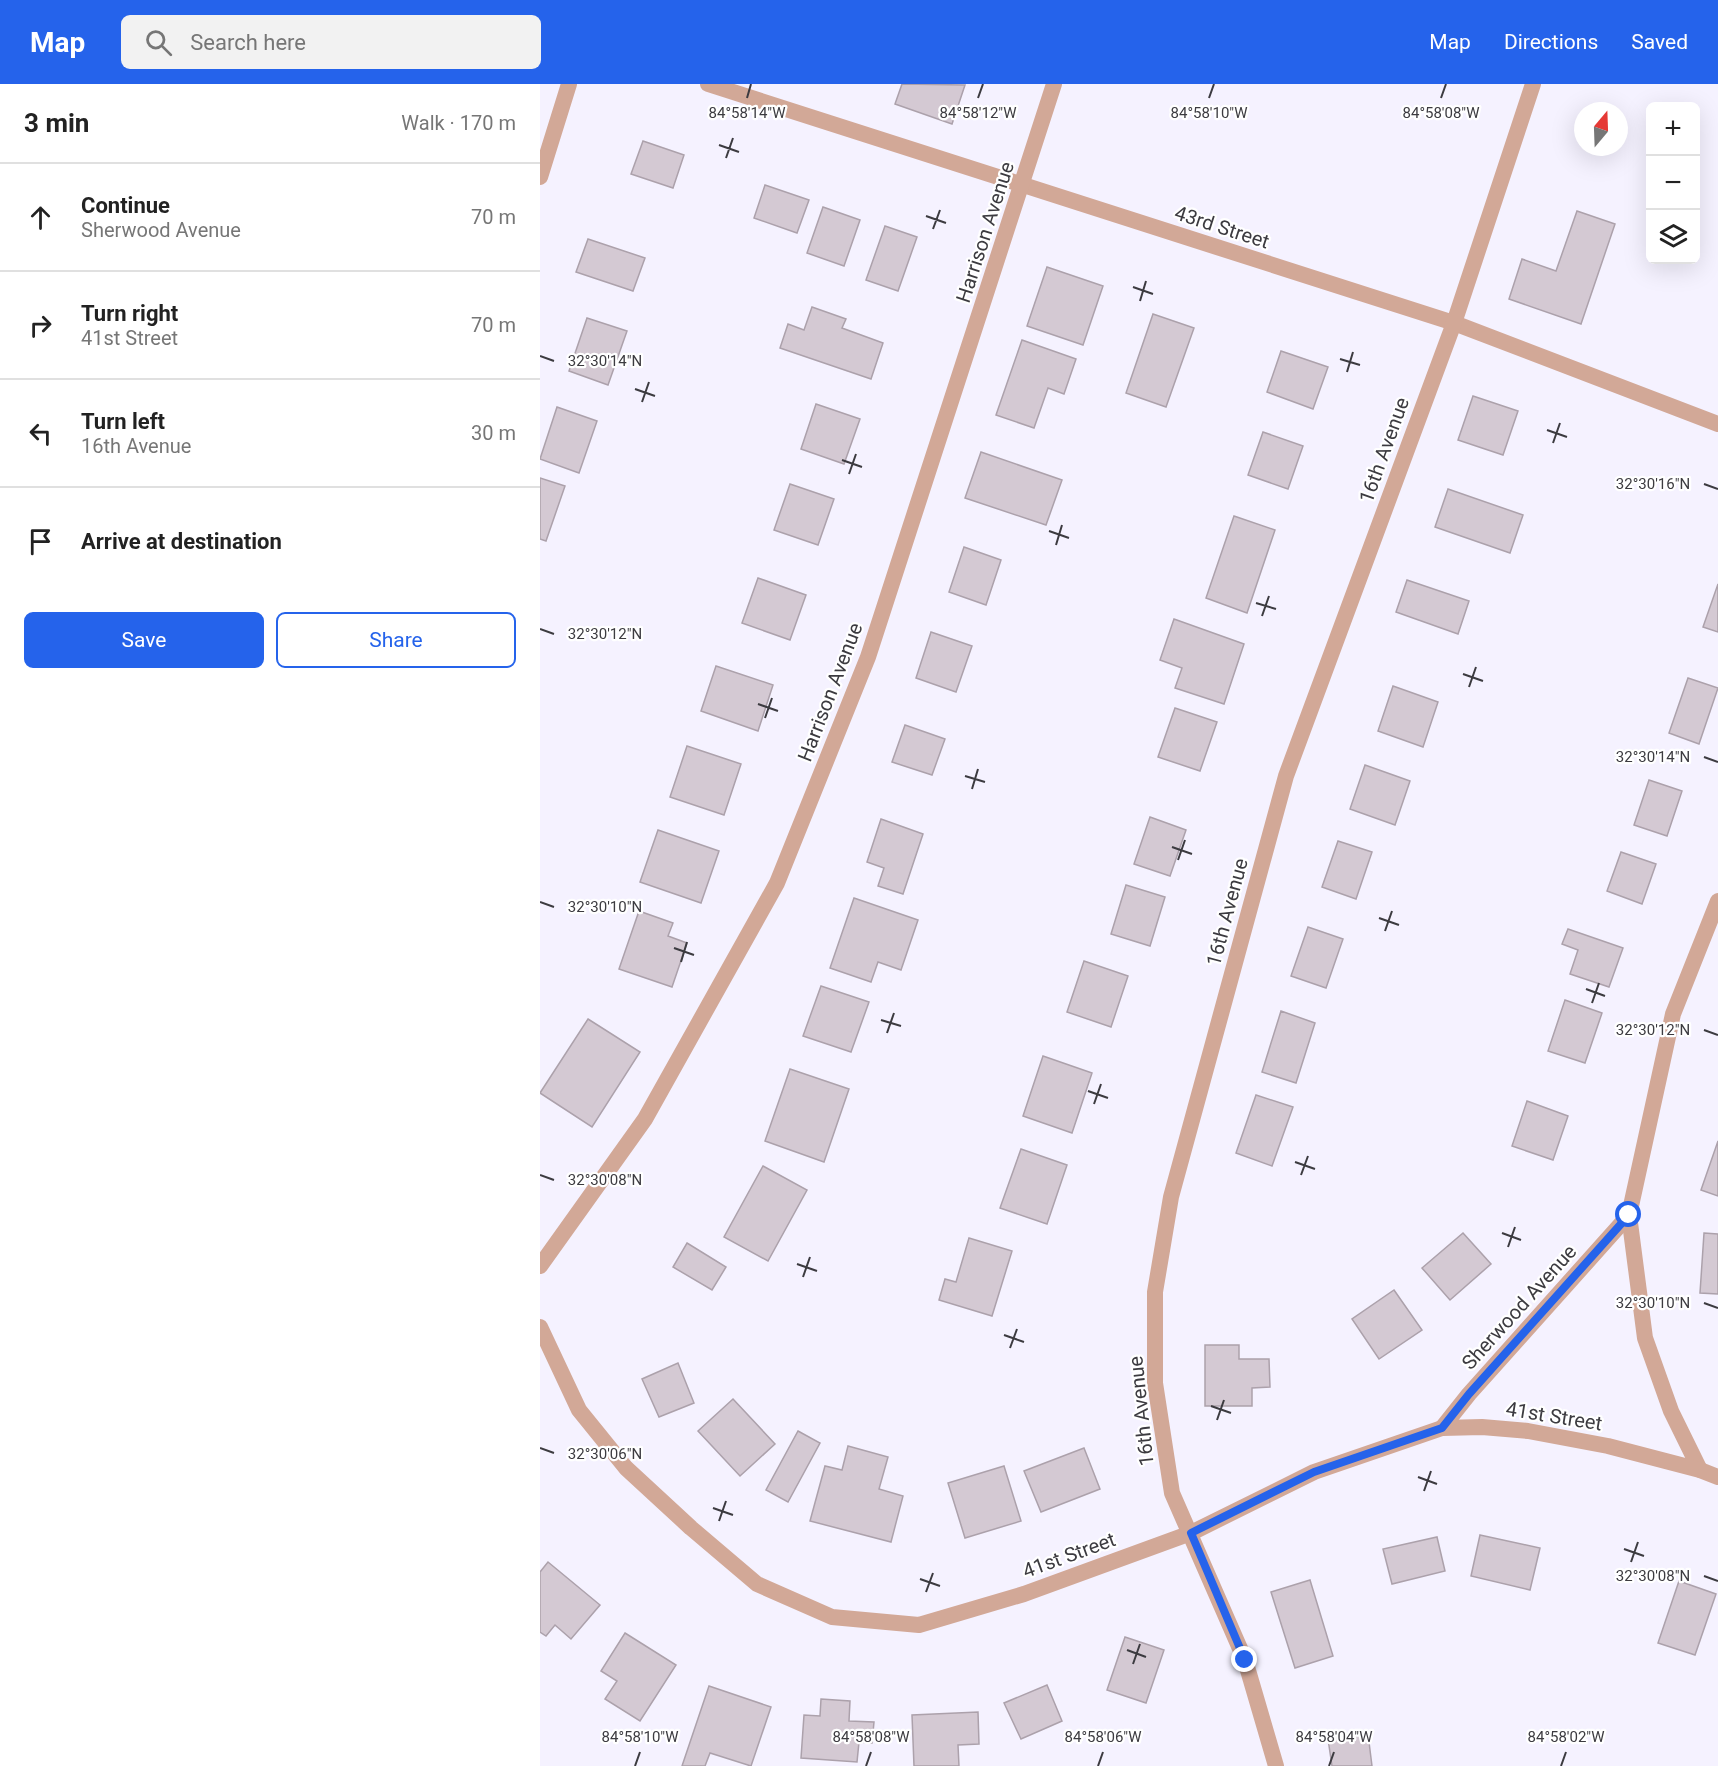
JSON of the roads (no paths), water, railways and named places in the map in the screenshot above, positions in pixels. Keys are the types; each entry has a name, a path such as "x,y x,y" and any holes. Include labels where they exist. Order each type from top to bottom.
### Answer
{"street":[{"path":"540,177 569,84"},
{"name":"43rd Street","path":"708,84 1454,323 1718,423"},
{"name":"Harrison Avenue","path":"540,1266 645,1119 777,883 868,657 1054,84"},
{"name":"16th Avenue","path":"1276,1766 1245,1660 1172,1493 1155,1383 1155,1292 1171,1197 1286,776 1454,323 1533,84"},
{"name":"Sherwood Avenue","path":"1700,1470 1671,1411 1645,1338 1629,1215 1673,1014 1718,901"},
{"name":"Sherwood Avenue","path":"1442,1428 1469,1394 1629,1215"},
{"name":"41st Street","path":"540,1327 579,1410 626,1467 691,1528 757,1584 832,1617 919,1625 1024,1594 1191,1533 1314,1472 1442,1428 1482,1427 1528,1431 1608,1446 1700,1470 1718,1478"}]}
